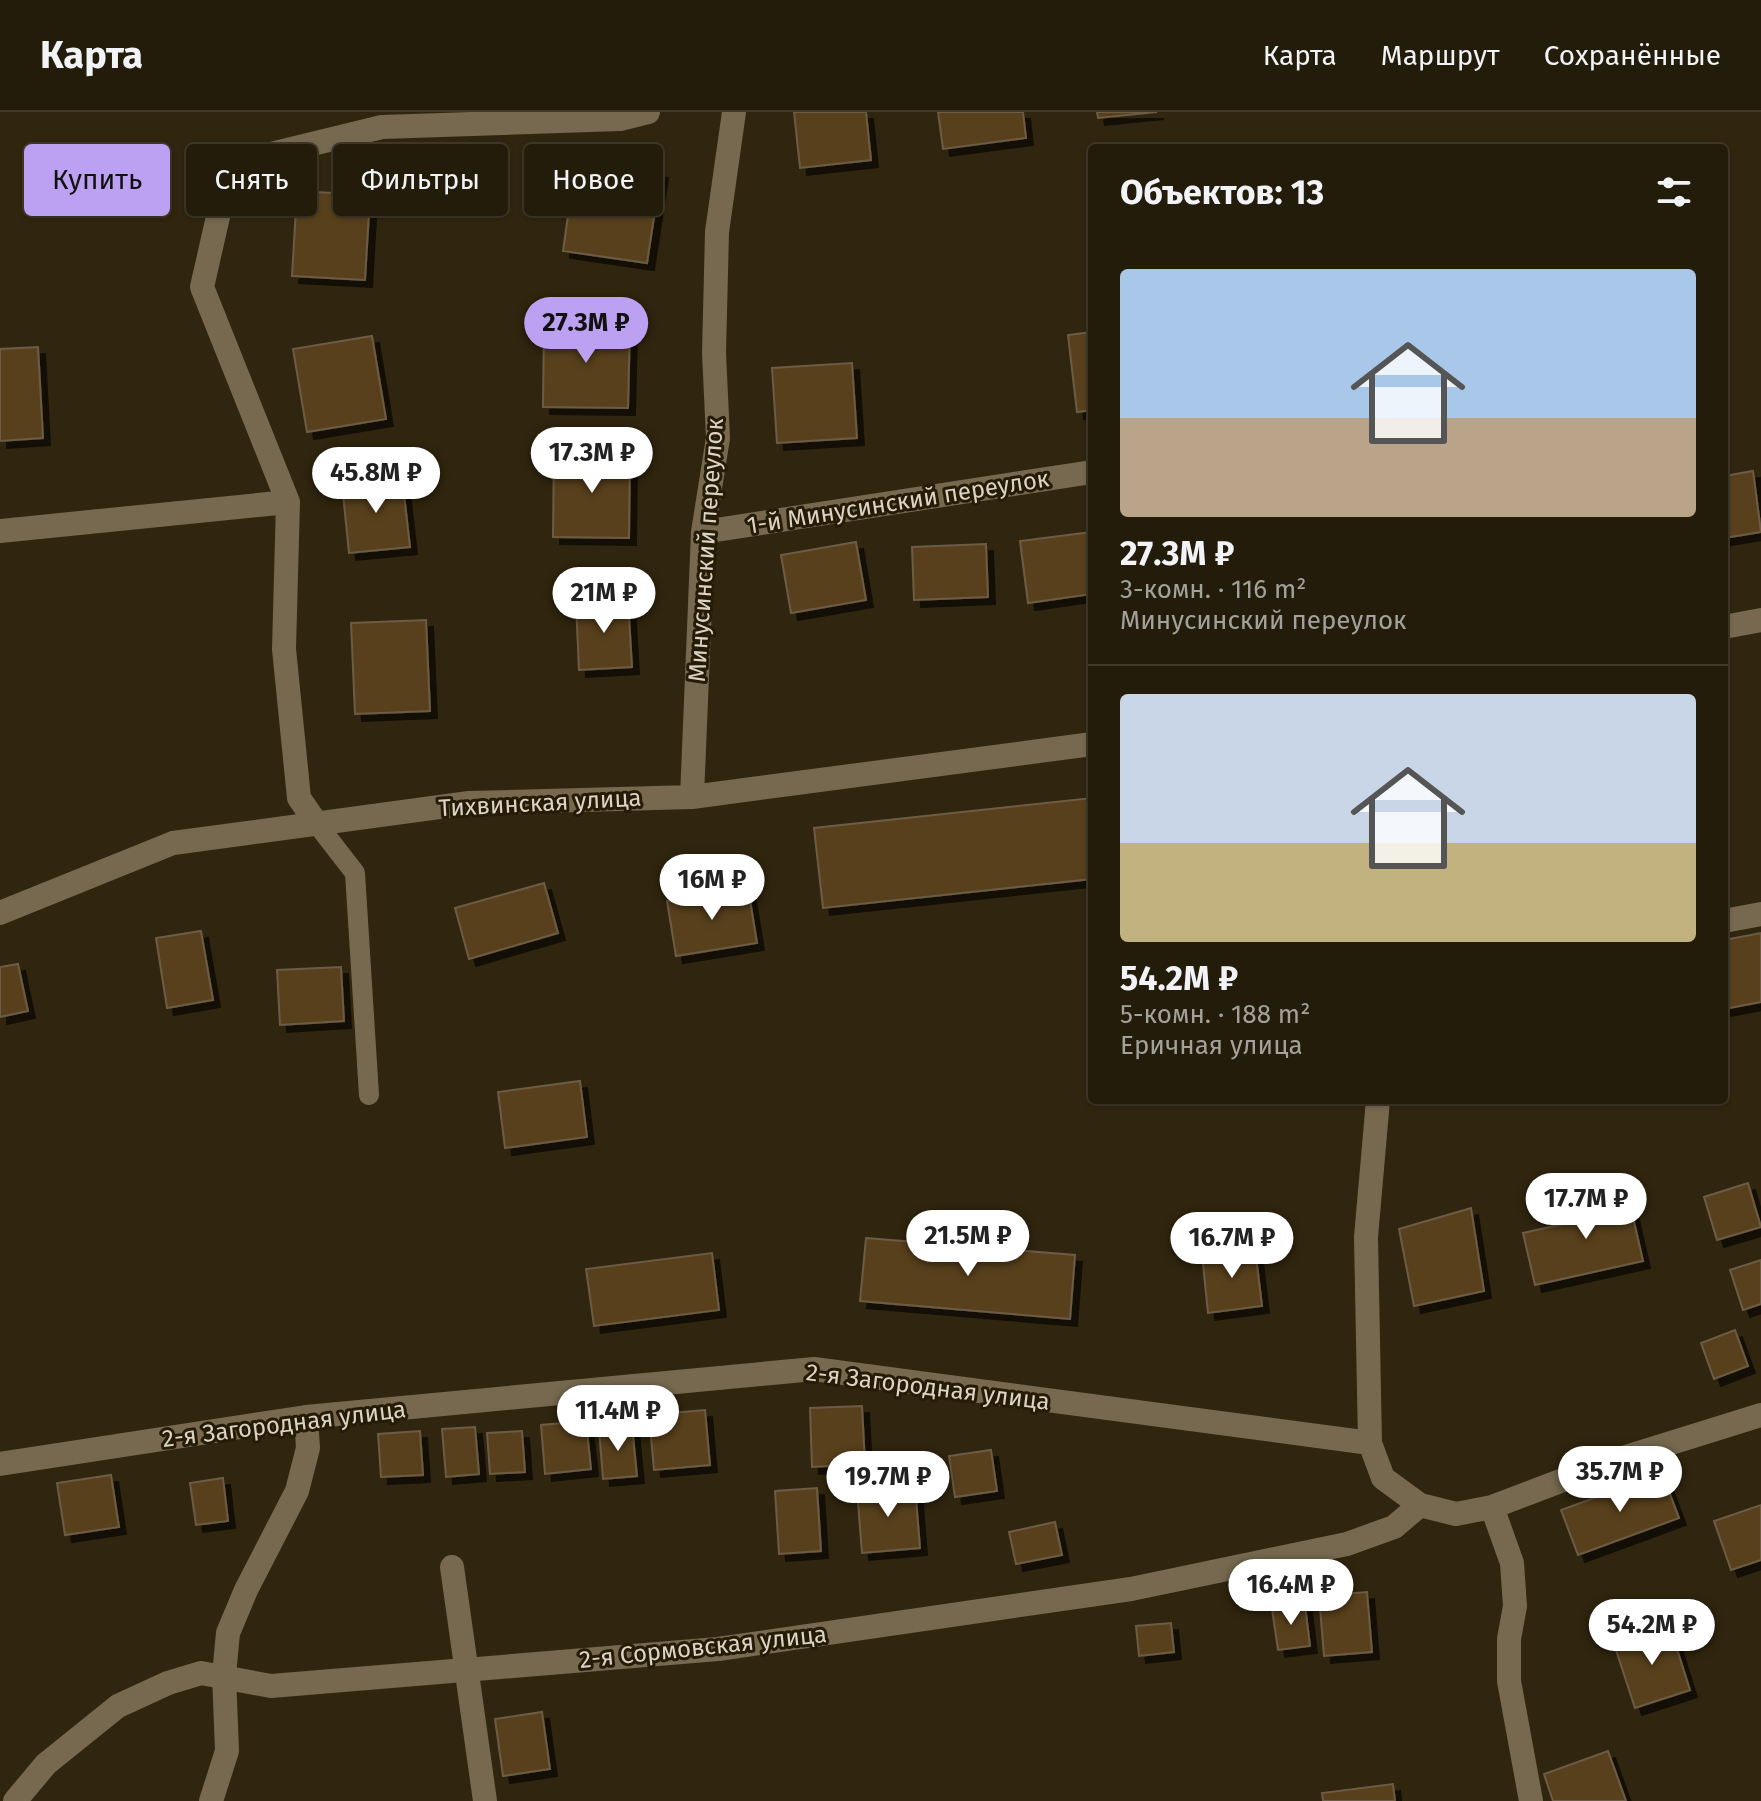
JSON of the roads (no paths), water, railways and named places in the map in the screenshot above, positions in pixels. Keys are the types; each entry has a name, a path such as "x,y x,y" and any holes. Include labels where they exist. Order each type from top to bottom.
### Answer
{"street":[{"path":"317,824 299,798 284,649 288,502 202,287 230,164 382,127 620,119 648,112"},
{"name":"Минусинский переулок","path":"692,797 703,532 718,438 714,353 717,232 734,112"},
{"name":"1-й Минусинский переулок","path":"703,532 1088,473"},
{"path":"0,531 288,502"},
{"path":"1728,626 1761,620"},
{"name":"Тихвинская улица","path":"0,913 173,843 469,803 692,797 1088,745"},
{"path":"1728,920 1761,914"},
{"path":"1378,1104 1366,1237 1370,1443 1383,1478 1420,1505 1456,1514 1492,1507 1613,1461 1761,1415"},
{"name":"2-я Загородная улица","path":"0,1464 306,1417 814,1369 1370,1443"},
{"path":"210,1800 227,1751 224,1675 228,1633 246,1590 297,1491 308,1448 306,1417"},
{"name":"2-я Сормовская улица","path":"16,1801 46,1764 118,1706 168,1683 201,1673 271,1686 718,1649 1131,1589 1347,1544 1394,1527 1420,1505"},
{"path":"1492,1507 1512,1563 1515,1606 1509,1639 1509,1681 1531,1801"},
{"path":"452,1567 485,1801"}],"lane":[{"path":"317,824 355,873 369,1095"}]}
